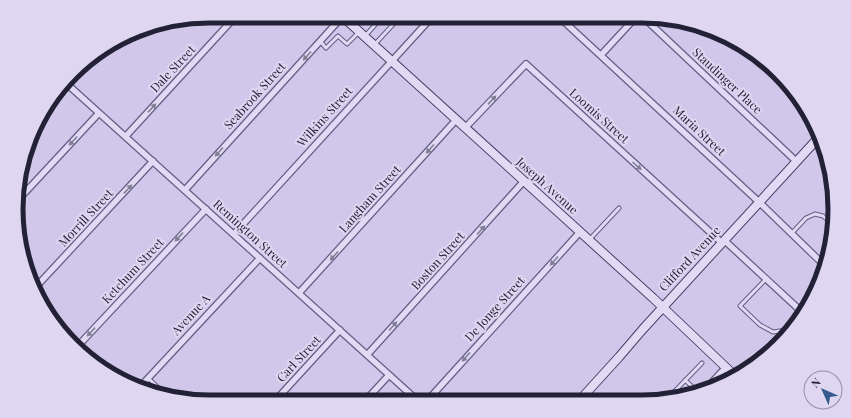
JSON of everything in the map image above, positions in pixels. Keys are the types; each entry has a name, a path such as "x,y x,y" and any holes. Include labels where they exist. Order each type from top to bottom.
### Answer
{"main road":[{"name":"Joseph Avenue","path":"351,24 663,307 731,372"},
{"name":"Clifford Avenue","path":"584,395 815,141"}],"street":[{"name":"Dale Street","path":"126,136 230,23"},
{"name":"Seabrook Street","path":"185,190 336,23"},
{"name":"Wilkins Street","path":"234,234 426,23"},
{"name":"Maria Street","path":"566,23 759,202 820,262"},
{"path":"601,55 631,23"},
{"name":"Staudinger Place","path":"649,23 796,162"},
{"name":"Loomis Street","path":"465,128 526,64 723,242"},
{"name":"Remington Street","path":"69,86 411,395"},
{"path":"23,194 99,113"},
{"name":"Langham Street","path":"299,293 456,120"},
{"name":"Morrill Street","path":"39,284 153,161"},
{"name":"Boston Street","path":"367,355 524,181"},
{"name":"Ketchum Street","path":"80,344 206,209"},
{"name":"De Jonge Street","path":"432,395 580,232"},
{"path":"723,242 799,309"},
{"name":"Avenue A","path":"144,383 260,258"},
{"name":"Carl Street","path":"280,395 340,330"},
{"path":"713,381 726,367"},
{"path":"371,395 389,375"}],"lane":[{"path":"320,41 326,48 338,36 347,44 375,23"},
{"path":"374,45 394,23"},
{"path":"588,240 619,208"},
{"path":"791,234 806,218 815,214 824,216 828,220"},
{"path":"766,279 740,306 760,325 773,332 783,330"},
{"path":"674,392 702,363"},
{"path":"148,378 159,388"},
{"path":"685,380 693,388"}]}
